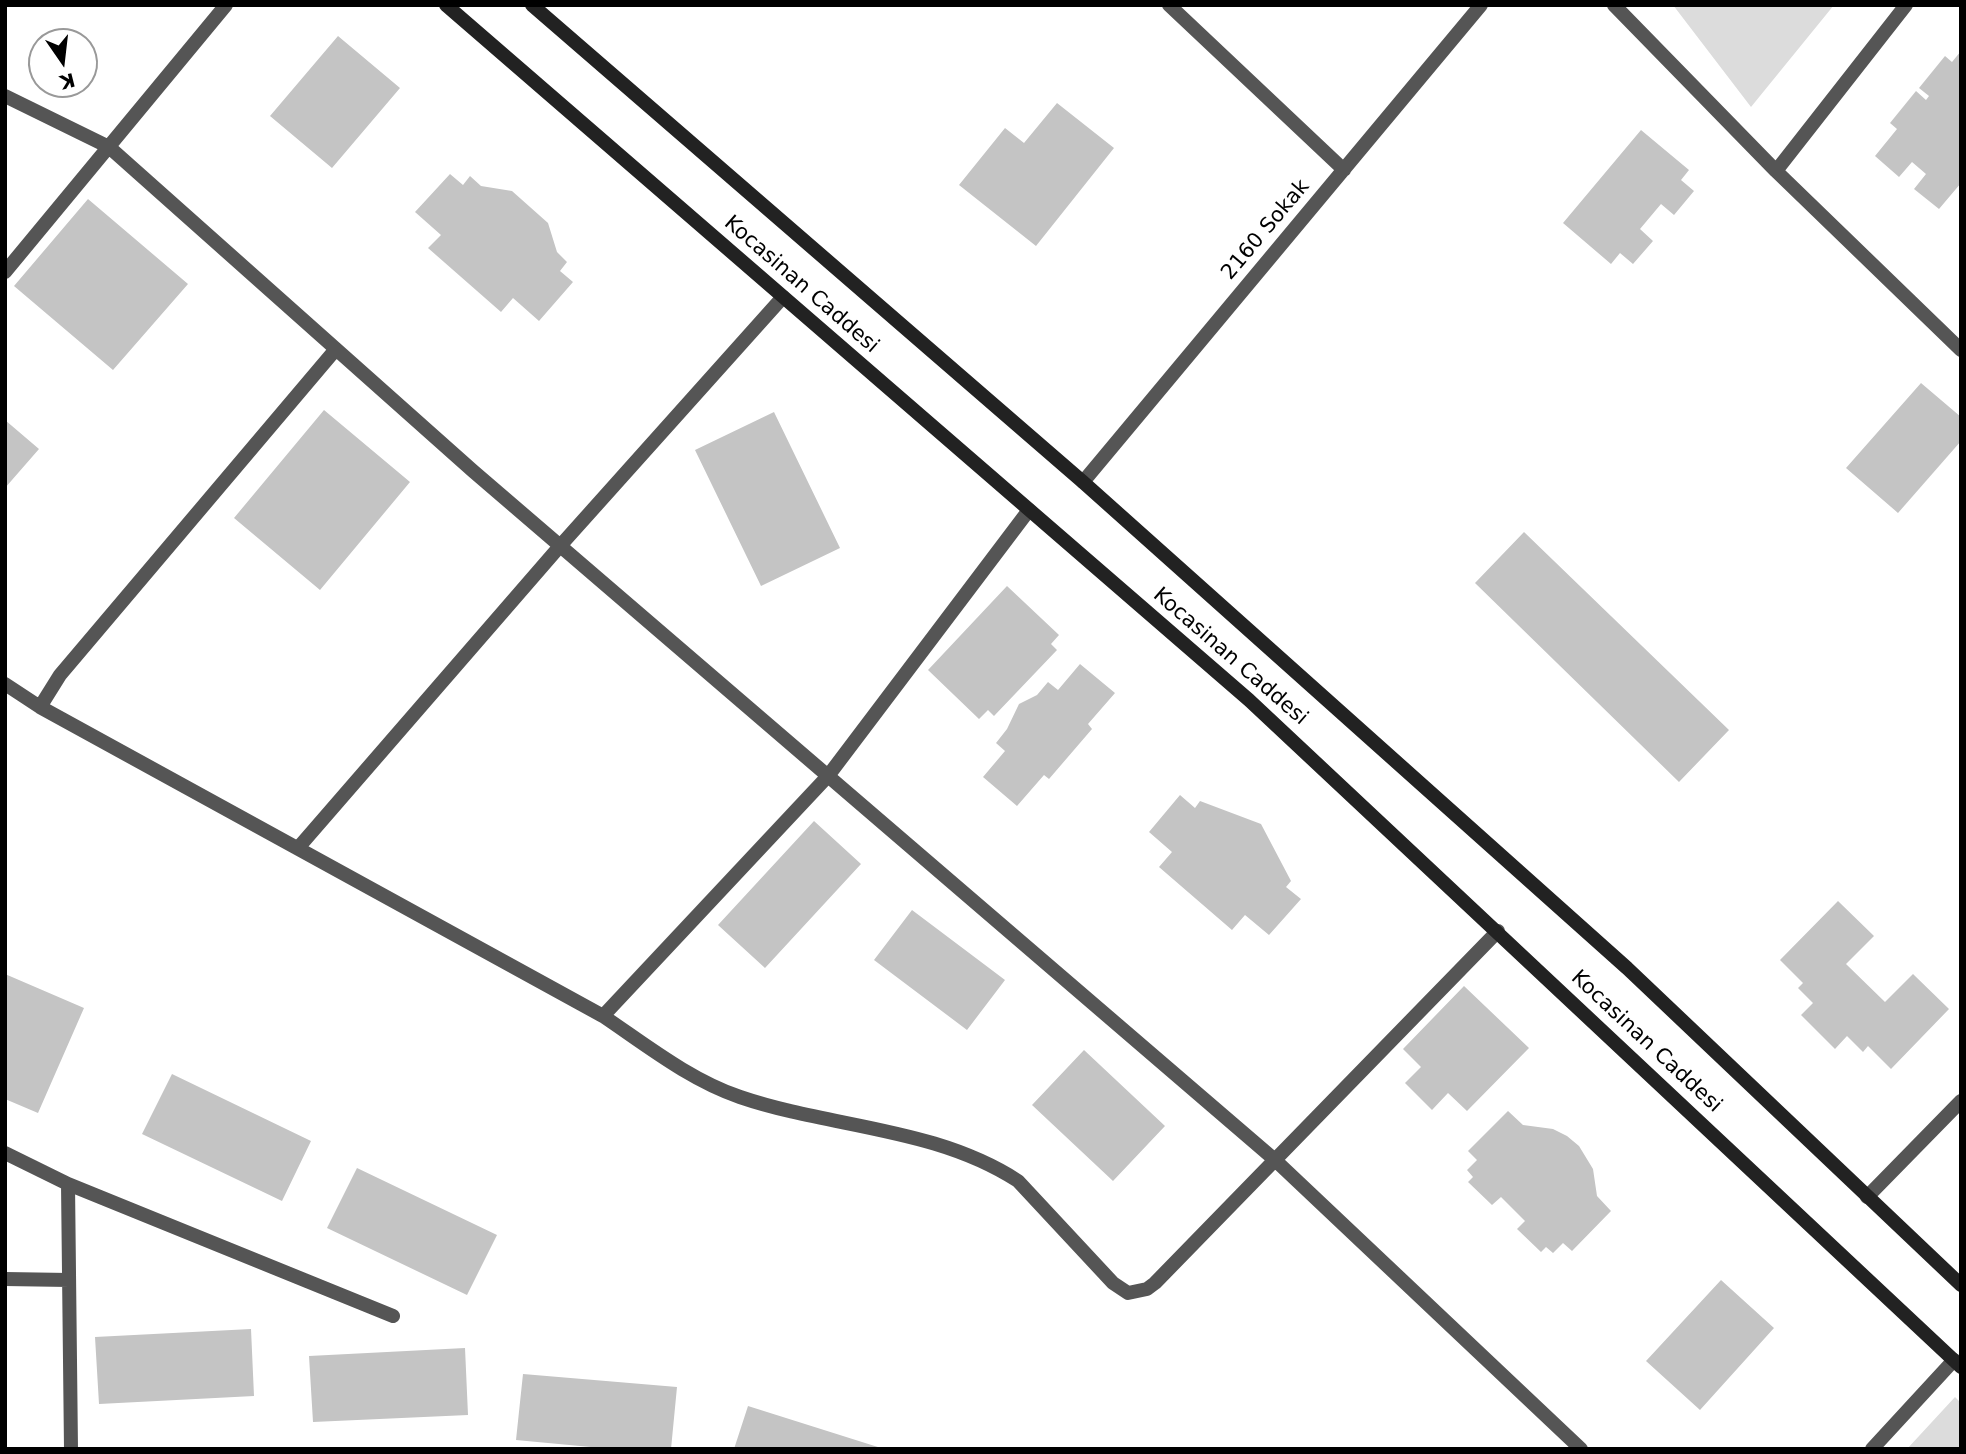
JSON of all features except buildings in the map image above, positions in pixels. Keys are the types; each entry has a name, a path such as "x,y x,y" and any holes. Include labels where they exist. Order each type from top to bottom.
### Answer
{"main road":[{"name":"Kocasinan Caddesi","path":"446,5 1250,700 1957,1364"},
{"name":"Kocasinan Caddesi","path":"532,5 1083,482 1627,968 1961,1286"}],"street":[{"path":"5,272 226,5"},
{"path":"1169,5 1344,170"},
{"name":"2160 Sokak","path":"1083,482 1481,5"},
{"path":"1614,5 1776,172 1961,350"},
{"path":"1776,172 1906,5"},
{"path":"5,96 109,147 560,546 1275,1160 1581,1449"},
{"path":"298,848 560,546 783,298"},
{"path":"40,707 60,675 336,349"},
{"path":"603,1016 828,776 1029,510"},
{"path":"5,684 40,707 603,1016 686,1072 737,1096 810,1118 951,1147 999,1168 1018,1181 1113,1283 1129,1293 1147,1290 1498,932"},
{"path":"1867,1197 1961,1101"},
{"path":"5,1153 68,1184 393,1316"},
{"path":"68,1184 71,1449"},
{"path":"5,1279 69,1280"},
{"path":"1872,1449 1957,1364"}],"shaded area":[{"path":"1673,5 1834,5 1751,107"},
{"path":"1955,1397 1961,1403 1961,1449 1907,1449"}]}
